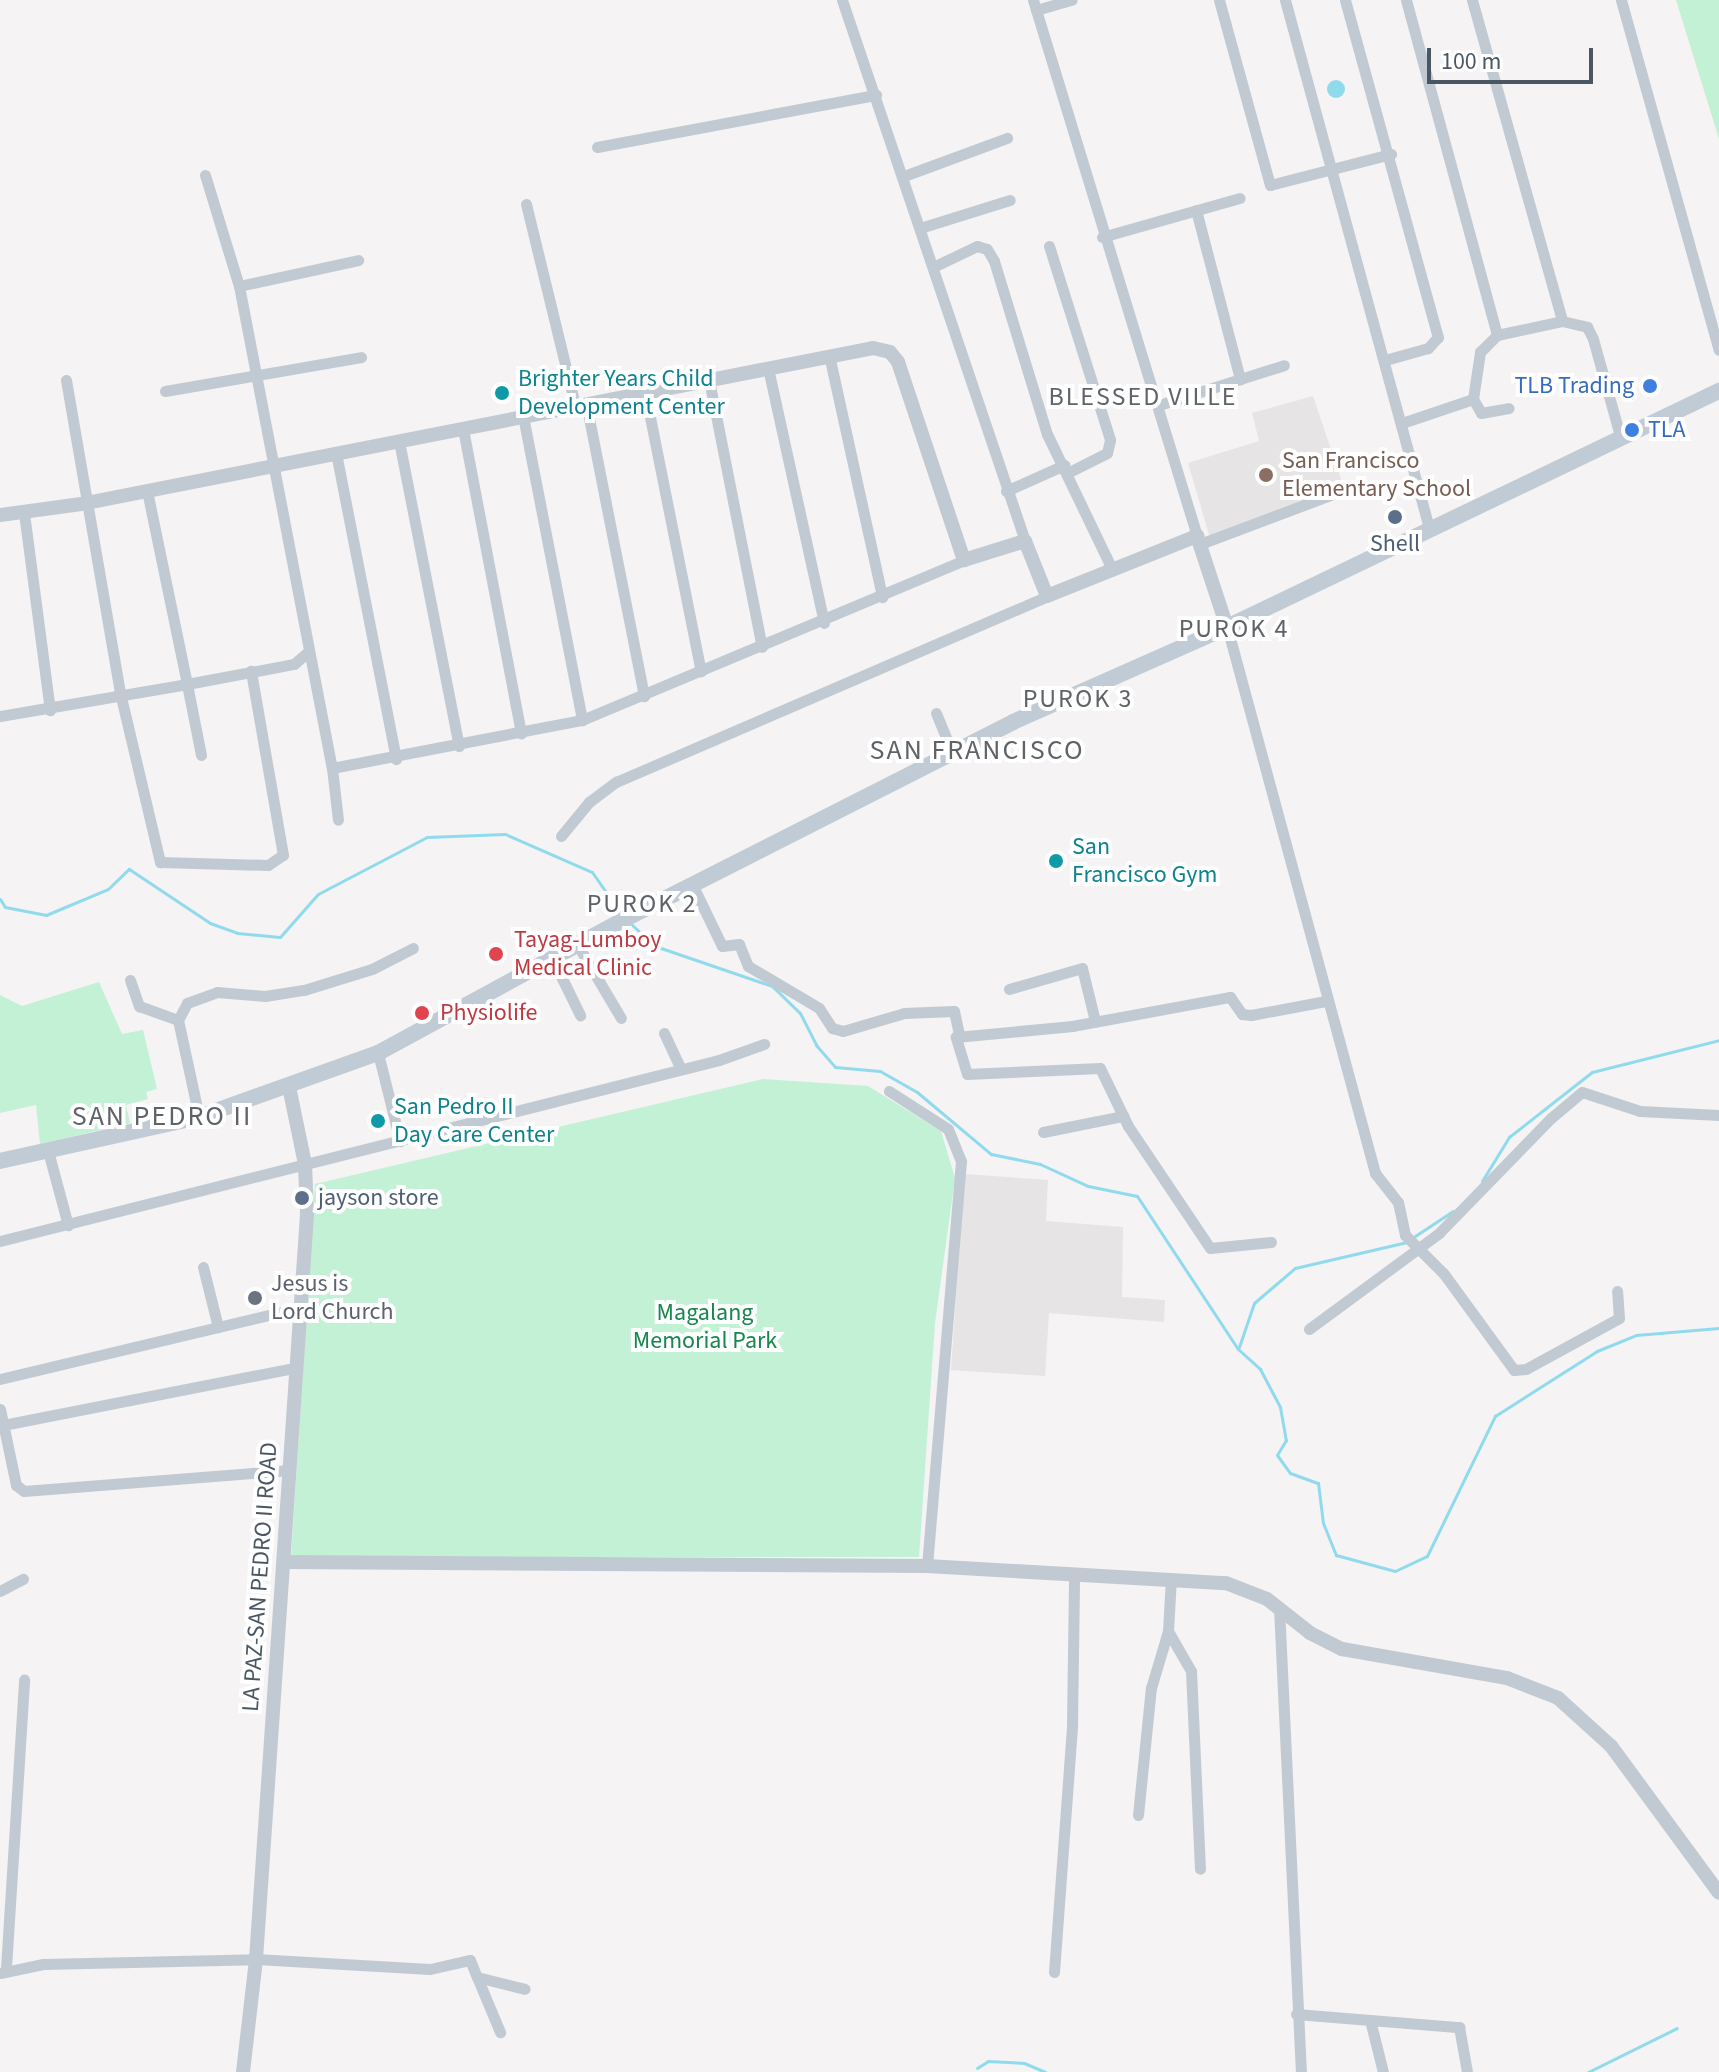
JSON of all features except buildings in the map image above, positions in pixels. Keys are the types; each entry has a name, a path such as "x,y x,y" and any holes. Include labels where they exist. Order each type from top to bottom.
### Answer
{"main road":[{"path":"0,1161 199,1117 378,1053 638,912 952,752 1227,627 1719,391"}],"street":[{"path":"842,0 904,176 1006,491 1047,596"},
{"path":"1072,0 1035,5 1102,237 1159,405 1227,627 1375,1173 1393,1191 1405,1235 1414,1249 1444,1274 1514,1370 1526,1369 1619,1318 1617,1291"},
{"path":"1219,0 1270,185 1391,154"},
{"path":"1285,0 1429,528"},
{"path":"1345,0 1391,154 1438,337 1428,348 1385,360"},
{"path":"1406,0 1497,335"},
{"path":"1472,0 1562,321"},
{"path":"1621,0 1719,350"},
{"path":"597,147 876,95"},
{"path":"904,176 1007,138"},
{"path":"205,175 239,286 332,768 338,820"},
{"path":"1102,237 1240,198"},
{"path":"920,228 1010,200"},
{"path":"526,204 580,404 644,696"},
{"path":"1196,210 1240,379"},
{"path":"1006,491 1107,453 1110,440 1049,246"},
{"path":"933,267 971,248 987,249 1026,353 1047,434 1112,569"},
{"path":"239,286 358,260"},
{"path":"1509,408 1481,413 1473,399 1480,352 1497,335 1562,321 1587,327 1620,436"},
{"path":"0,515 87,503 873,348 890,352 898,362 964,560"},
{"path":"829,355 882,597"},
{"path":"165,391 361,357"},
{"path":"1159,405 1284,365"},
{"path":"768,368 824,623"},
{"path":"66,380 121,697 157,859 173,865 268,865 280,859 283,839 251,671"},
{"path":"709,380 762,647"},
{"path":"645,392 701,671"},
{"path":"1402,423 1473,399"},
{"path":"523,416 582,720"},
{"path":"463,429 521,734"},
{"path":"399,441 459,746"},
{"path":"336,453 396,759"},
{"path":"561,836 589,802 616,782 1112,569 1346,489"},
{"path":"147,491 201,755"},
{"path":"24,513 50,710"},
{"path":"332,768 396,759 582,720 824,623 964,560 1025,541"},
{"path":"0,716 50,710 294,664 309,651"},
{"path":"936,713 952,752"},
{"path":"692,884 722,946 739,944 748,966 819,1008 832,1028 843,1031 904,1013 954,1011 967,1074 1097,1066 1123,1116 1210,1248 1271,1242"},
{"path":"577,944 621,1018"},
{"path":"199,1117 178,1020 187,1003 206,995 265,996 304,990 372,969 413,948"},
{"path":"552,958 580,1015"},
{"path":"1009,989 1082,968 1095,1021"},
{"path":"130,980 139,1006 178,1020"},
{"path":"959,1035 1095,1021 1230,997 1240,1012 1251,1015 1326,1001"},
{"path":"664,1033 680,1068"},
{"path":"0,1241 400,1141 764,1044"},
{"path":"378,1053 400,1141"},
{"name":"LA PAZ-SAN PEDRO II ROAD","path":"243,2072 256,1959 299,1308 305,1164 289,1087"},
{"path":"889,1091 948,1129 961,1161 927,1566"},
{"path":"1309,1329 1487,1190 1551,1118 1582,1092 1640,1111 1719,1115"},
{"path":"1043,1132 1123,1116"},
{"path":"48,1151 68,1225"},
{"path":"203,1267 218,1327"},
{"path":"0,1379 299,1308"},
{"path":"3,1425 294,1368"},
{"path":"0,1409 16,1485 24,1491 290,1470"},
{"path":"284,1562 927,1566 1171,1578 1239,1587 1279,1607 1310,1633 1342,1649 1507,1678 1558,1698 1611,1746 1719,1893"},
{"path":"1054,1972 1072,1725 1074,1573"},
{"path":"1138,1815 1151,1688 1168,1631 1171,1578"},
{"path":"0,1591 23,1579"},
{"path":"1279,1607 1301,2072"},
{"path":"1168,1631 1191,1671 1200,1869"},
{"path":"24,1680 3,1971 256,1959 430,1969 470,1960 500,2032"},
{"path":"477,1977 525,1989"},
{"path":"1296,2014 1459,2027 1467,2072"},
{"path":"1370,2020 1383,2072"}],"shaded area":[{"name":"San Francisco Elementary School","path":"1313,396 1344,488 1210,538 1188,463 1259,441 1252,413"},
{"path":"964,1174 1048,1180 1046,1221 1123,1227 1122,1297 1165,1300 1164,1322 1049,1313 1045,1376 951,1370"}],"green space":[{"path":"1676,0 1719,0 1719,139"},
{"path":"99,982 122,1034 143,1030 157,1089 146,1092 148,1099 126,1105 130,1123 40,1144 36,1105 0,1113 0,995 22,1006"},
{"name":"Magalang Memorial Park","path":"763,1079 868,1086 941,1131 955,1178 935,1323 919,1557 291,1557 315,1184"}],"water":[{"path":"1332,80 1340,80 1345,89 1343,96 1332,98 1327,93 1327,85"}],"waterway":[{"path":"0,899 5,907 46,915 108,889 129,869 210,923 237,933 280,937 318,894 427,837 505,834 592,872 622,915"},
{"path":"630,923 655,946 772,986 800,1013 816,1045 835,1067 880,1071 917,1092 991,1154 1040,1164 1088,1186 1137,1196 1238,1349 1260,1369 1280,1407 1286,1440 1277,1455 1290,1473 1318,1483 1323,1523 1336,1555 1395,1571 1427,1556 1495,1416 1597,1351 1636,1335 1719,1328"},
{"path":"1482,1181 1509,1137 1592,1072 1719,1040"},
{"path":"1412,1238 1453,1211"},
{"path":"1239,1347 1254,1303 1295,1268 1407,1242"},
{"path":"1588,2072 1677,2028"},
{"path":"977,2068 988,2061 1024,2063 1045,2072"}],"place":[{"name":"TLB Trading","path":"1650,386"},
{"name":"Brighter Years Child Development Center","path":"502,393"},
{"name":"TLA","path":"1632,430"},
{"name":"San Francisco Elementary School","path":"1266,475"},
{"name":"Shell","path":"1395,517"},
{"name":"San Francisco Gym","path":"1056,861"},
{"name":"Tayag-Lumboy Medical Clinic","path":"496,954"},
{"name":"Physiolife","path":"422,1013"},
{"name":"San Pedro II Day Care Center","path":"378,1121"},
{"name":"jayson store","path":"302,1198"},
{"name":"Jesus is Lord Church","path":"255,1298"}],"district":[{"name":"BLESSED VILLE","path":"1143,397"},
{"name":"PUROK 4","path":"1234,629"},
{"name":"PUROK 3","path":"1078,699"},
{"name":"SAN FRANCISCO","path":"977,750"},
{"name":"PUROK 2","path":"642,904"},
{"name":"SAN PEDRO II","path":"162,1116"}]}
